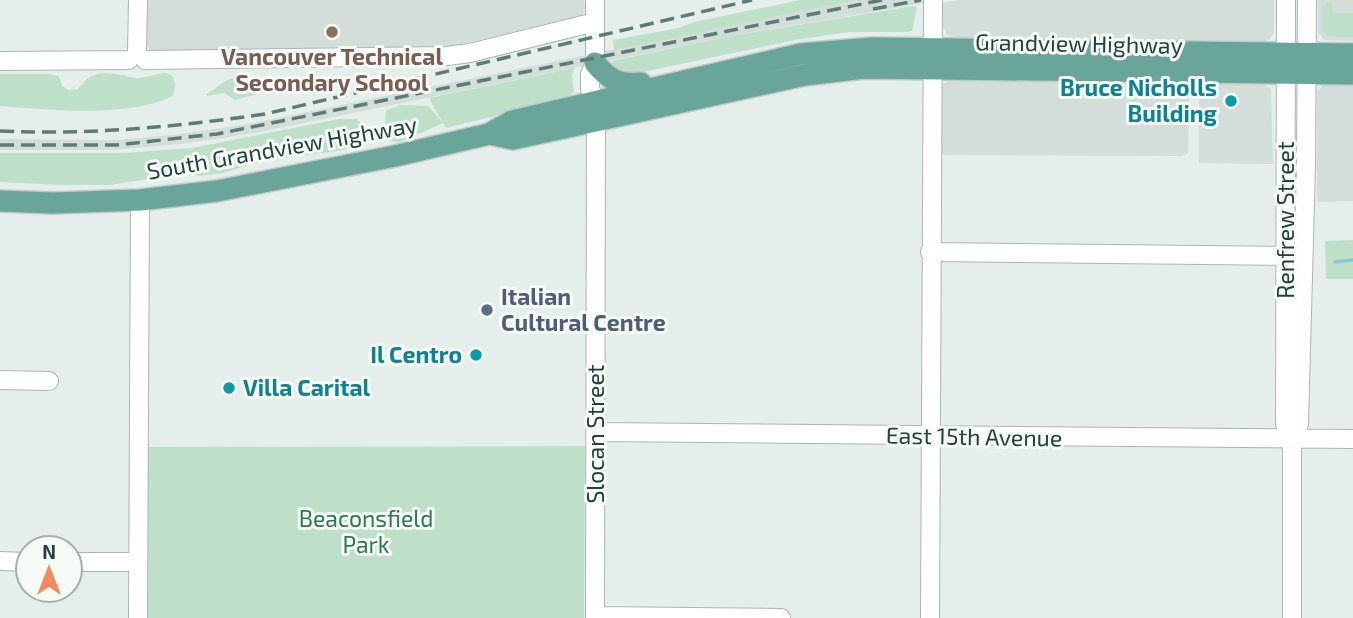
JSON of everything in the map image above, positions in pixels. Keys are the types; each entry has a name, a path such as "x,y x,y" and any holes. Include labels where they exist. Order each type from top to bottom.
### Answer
{"main road":[{"name":"Grandview Highway","path":"838,50 933,58 1285,63 1307,63 1353,54"},
{"name":"South Grandview Highway","path":"0,201 53,203 140,200 218,191 395,156 489,134 513,139 681,81 801,54 838,50"},
{"name":"Grandview Highway","path":"805,75 933,58"},
{"path":"595,63 605,76 619,83 681,81"},
{"name":"Grandview Highway","path":"1307,63 1353,74"},
{"name":"South Grandview Highway","path":"596,112 805,75"}],"street":[{"path":"137,57 138,0"},
{"name":"Slocan Street","path":"595,0 595,63 590,74 590,89 596,112 595,617"},
{"path":"930,618 933,0"},
{"name":"Renfrew Street","path":"1286,0 1285,63 1295,256"},
{"name":"Renfrew Street","path":"1292,618 1292,439 1285,424 1307,63 1307,0"},
{"path":"0,61 137,57 447,56 470,53 595,22"},
{"path":"138,618 140,200"},
{"path":"930,252 1295,256"},
{"path":"0,380 49,381"},
{"name":"East 15th Avenue","path":"596,432 1353,439"},
{"path":"84,562 138,562"},
{"path":"595,617 781,618"}],"shaded area":[{"name":"Vancouver Technical Secondary School","path":"146,0 584,0 585,9 581,17 448,47 357,53 353,48 318,48 313,52 289,52 284,48 248,49 243,53 220,53 217,49 152,53 147,45"},
{"path":"857,0 942,0 726,37 255,133 181,144 111,150 0,150 0,139 118,140 253,123"},
{"path":"957,0 1274,0 1274,32 1266,41 954,37 947,35 942,25 942,3"},
{"path":"1318,0 1353,0 1353,41 1324,40 1318,32"},
{"path":"944,83 1185,83 1189,89 1188,153 1182,156 944,155 941,152 941,89"},
{"path":"1199,83 1264,85 1271,89 1273,164 1199,163"},
{"path":"1327,84 1353,85 1353,201 1317,202 1317,92"}],"green space":[{"path":"800,0 857,0 614,50 613,40"},
{"path":"1332,2 1333,13 1353,13 1353,37 1328,36 1322,32 1322,5"},
{"path":"917,7 912,31 908,32 849,32 795,40 628,75 613,67 612,61 726,37"},
{"path":"574,68 574,92 561,100 446,128 443,123 400,142 389,141 385,126 386,111 400,105 428,106 442,122 429,98"},
{"path":"102,73 137,78 166,73 173,76 173,96 134,107 88,111 0,106 0,74 59,76 62,86 69,90 78,89 92,76"},
{"path":"236,77 265,81 269,87 262,93 235,100 224,93 207,96 206,94"},
{"path":"339,119 357,119 365,127 360,143 344,150 264,161 200,176 186,173 110,185 0,182 0,153 122,153 192,148"},
{"path":"1353,240 1353,279 1326,279 1325,241"},
{"name":"Beaconsfield Park","path":"585,446 584,618 147,618 147,447"}],"waterway":[{"path":"1335,262 1353,260"}],"railway":[{"path":"0,131 133,129 265,114 752,0"},
{"path":"0,145 116,145 217,134 882,0"},
{"path":"873,9 921,0"}],"place":[{"name":"Vancouver Technical Secondary School","path":"332,32"},
{"name":"Bruce Nicholls Building","path":"1231,101"},
{"name":"Italian Cultural Centre","path":"487,310"},
{"name":"Il Centro","path":"476,355"},
{"name":"Villa Carital","path":"229,388"}]}
